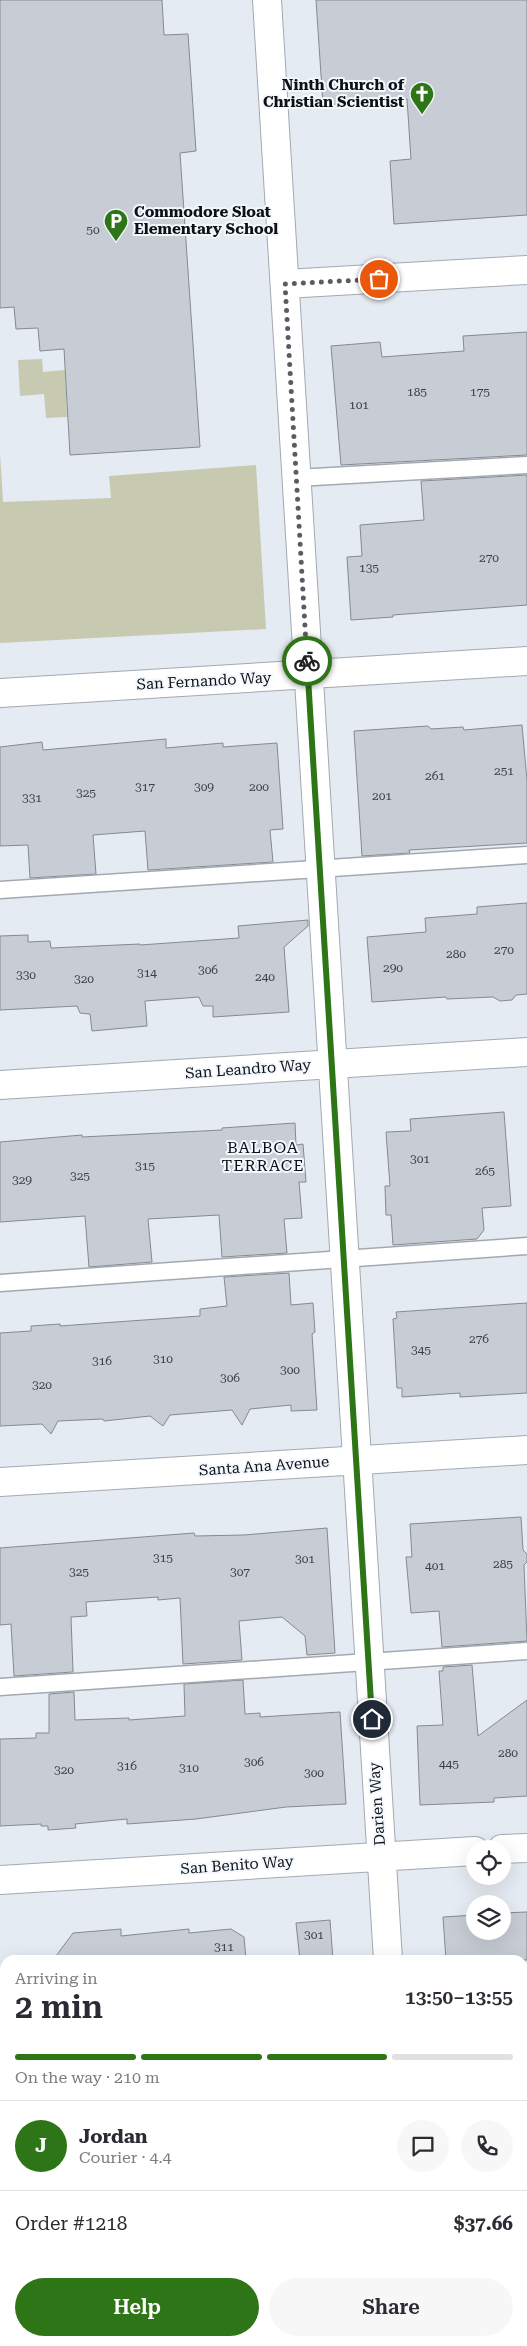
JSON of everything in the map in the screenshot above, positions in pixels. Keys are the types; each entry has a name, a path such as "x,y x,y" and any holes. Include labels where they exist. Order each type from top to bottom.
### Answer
{"street":[{"name":"Darien Way","path":"267,0 380,1856 388,1955"},
{"path":"285,284 527,270"},
{"name":"San Fernando Way","path":"0,693 527,661"},
{"name":"San Leandro Way","path":"0,1085 527,1052"},
{"name":"Santa Ana Avenue","path":"0,1482 527,1450"},
{"path":"511,1849 527,1848"},
{"name":"San Benito Way","path":"0,1880 466,1851"}],"lane":[{"path":"296,478 527,464"},
{"path":"0,890 527,855"},
{"path":"0,1283 527,1246"},
{"path":"0,1687 368,1660 527,1651"}],"green space":[{"path":"42,359 43,372 65,370 67,417 46,418 44,394 20,396 18,360"},
{"path":"0,453 3,502 111,498 109,476 256,465 266,629 0,643"}],"building":[{"path":"0,0 162,0 164,35 188,34 196,151 180,153 200,447 70,455 64,349 40,351 38,328 16,329 14,307 0,308"},
{"name":"Ninth Church of Christian Scientist","path":"316,0 527,0 527,215 394,224 390,161 411,159 407,99 323,105"},
{"path":"527,332 527,455 341,465 331,346 380,342 382,357 464,351 463,336"},
{"path":"527,475 527,605 351,620 347,557 362,556 360,525 424,520 421,481"},
{"path":"522,725 527,780 527,843 409,850 410,853 362,856 354,731 428,726 431,729 463,727 464,730"},
{"path":"166,739 166,748 223,743 223,747 277,743 283,829 270,830 273,862 148,870 145,831 93,835 96,874 30,878 28,845 0,846 0,747 42,742 43,750"},
{"path":"527,903 527,994 516,995 512,1000 500,1001 493,997 447,999 446,997 372,1002 367,937 426,932 425,918 477,914 477,907"},
{"path":"308,920 308,926 284,947 289,1012 213,1017 213,1006 203,1006 199,997 145,1001 147,1026 92,1031 90,1014 80,1013 77,1006 0,1010 0,936 28,935 28,942 50,941 51,948 140,945 239,938 238,926"},
{"path":"504,1112 511,1206 482,1208 484,1230 477,1239 393,1245 391,1215 386,1215 385,1186 390,1186 386,1132 411,1131 410,1119"},
{"path":"295,1123 296,1145 303,1144 306,1182 299,1182 302,1218 284,1219 287,1253 222,1257 219,1215 148,1219 152,1262 89,1267 85,1216 0,1222 0,1142 82,1135 82,1137 222,1130 222,1128"},
{"path":"289,1273 291,1305 313,1303 315,1332 312,1334 317,1410 291,1411 291,1405 250,1409 242,1425 232,1410 170,1415 163,1426 150,1416 104,1421 103,1419 58,1421 51,1434 42,1424 0,1426 0,1333 31,1331 31,1326 60,1324 60,1326 200,1316 200,1309 227,1306 224,1277"},
{"path":"527,1303 527,1393 460,1397 460,1393 402,1397 402,1388 397,1388 393,1319 397,1318 396,1312"},
{"path":"521,1517 523,1550 527,1554 527,1562 524,1565 527,1641 442,1647 439,1611 411,1613 406,1557 412,1557 410,1524"},
{"path":"327,1528 335,1653 307,1655 305,1636 282,1617 239,1621 242,1660 183,1664 180,1598 158,1600 158,1597 86,1602 87,1616 71,1617 73,1672 14,1676 11,1624 0,1625 0,1548 194,1533 195,1536 244,1535"},
{"path":"472,1665 478,1736 527,1700 527,1796 494,1798 494,1802 420,1805 417,1726 443,1725 439,1671 443,1671 443,1667"},
{"path":"243,1680 245,1714 260,1713 260,1717 340,1712 346,1804 286,1807 196,1819 127,1824 127,1819 75,1824 76,1828 48,1830 48,1826 41,1826 41,1824 0,1826 0,1739 36,1738 36,1733 49,1733 49,1694 74,1692 75,1720 129,1718 129,1720 185,1716 184,1684"},
{"path":"527,1912 527,1955 446,1955 443,1917 466,1916 466,1940 511,1940 511,1913"},
{"path":"330,1920 333,1955 299,1955 296,1923"},
{"path":"121,1929 121,1936 189,1929 189,1933 231,1929 244,1937 246,1955 57,1955 73,1933"}],"way so far":[{"path":"307,661 285,284 379,279"}],"place":[{"name":"Ninth Church of Christian Scientist","path":"422,115"},
{"name":"Commodore Sloat Elementary School","path":"116,242"}],"district":[{"name":"BALBOA TERRACE","path":"263,1156"}],"route":[{"path":"307,661 372,1719"}]}
